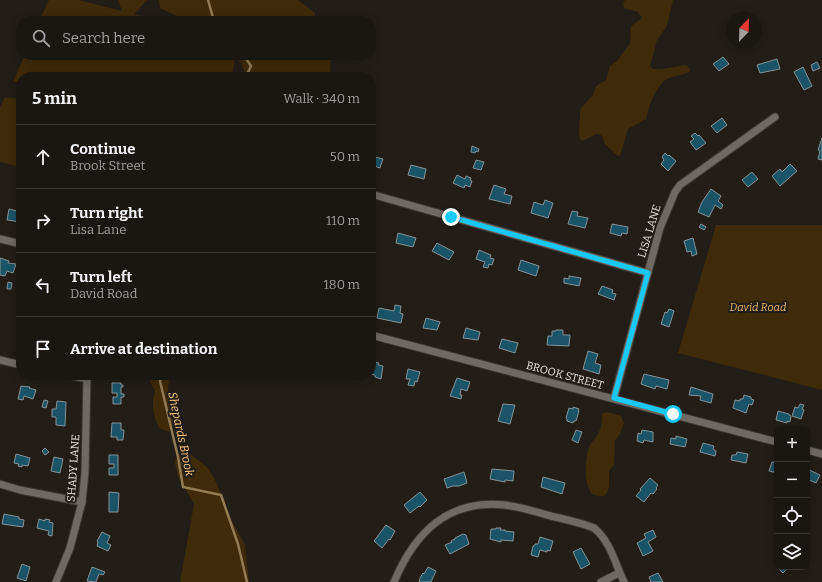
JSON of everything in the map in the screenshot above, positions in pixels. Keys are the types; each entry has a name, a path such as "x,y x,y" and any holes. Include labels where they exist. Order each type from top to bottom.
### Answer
{"street":[{"name":"LISA LANE","path":"614,398 660,228 671,200 680,185 775,117"},
{"path":"376,195 648,273"},
{"path":"0,239 16,243"},
{"name":"BROOK STREET","path":"376,336 774,441"},
{"path":"0,360 16,364"},
{"name":"SHADY LANE","path":"56,582 70,548 82,502 85,473 87,380"},
{"path":"810,451 822,454"},
{"path":"0,484 20,490 82,502"},
{"path":"394,582 408,554 425,532 441,519 458,511 480,506 506,505 588,526 599,532 609,548 624,582"},
{"path":"600,582 620,573"}],"green space":[{"path":"49,0 78,0 122,11 118,0 148,0 134,14 142,16 41,16"},
{"path":"159,0 298,0 315,13 315,16 177,16 160,8"},
{"path":"625,0 673,0 667,26 657,40 650,66 653,69 662,69 686,65 690,69 689,72 667,79 663,82 656,92 646,119 628,129 620,156 618,156 605,144 602,136 599,134 596,134 583,141 580,139 580,111 593,95 596,86 606,80 610,66 617,61 630,43 631,26 642,18 638,12 624,8 623,4"},
{"path":"23,60 235,60 233,72 17,72"},
{"path":"238,60 331,60 330,72 244,72"},
{"path":"16,74 16,82 13,81"},
{"path":"5,97 16,98 16,166 0,162 0,107"},
{"name":"David Road","path":"716,225 822,225 822,390 678,353"},
{"path":"150,380 169,380 168,392 172,399 174,421 169,432 159,428 155,419 153,405 155,391"},
{"path":"607,412 621,416 624,423 620,434 615,440 614,465 609,471 609,487 607,493 604,496 597,496 590,491 588,486 586,472 587,458 590,446 600,429 602,414"},
{"path":"188,452 208,468 216,482 231,519 245,545 249,582 180,582 194,504 178,476 175,463 176,457 181,453"}],"building":[{"path":"723,57 729,64 719,71 713,64"},
{"path":"777,59 780,69 760,73 757,65"},
{"path":"817,62 820,68 813,71 811,65"},
{"path":"803,67 812,86 804,90 794,72"},
{"path":"722,118 727,125 717,133 711,126"},
{"path":"695,133 698,136 699,135 706,143 696,150 690,142 694,139 691,136"},
{"path":"822,138 822,160 818,159 820,151 818,150"},
{"path":"472,146 479,149 478,152 471,152"},
{"path":"665,153 676,161 668,171 661,164 664,160 662,157"},
{"path":"376,157 383,159 380,168 376,167"},
{"path":"476,160 484,162 481,170 473,168"},
{"path":"790,164 797,171 780,186 772,176 780,169 782,172"},
{"path":"411,165 426,169 424,179 408,175"},
{"path":"752,172 758,179 748,187 742,180"},
{"path":"457,175 465,179 466,176 471,178 470,180 472,181 470,187 465,185 464,188 453,183"},
{"path":"494,185 506,189 504,194 512,196 510,204 489,199"},
{"path":"711,189 721,196 718,201 723,205 721,209 715,205 709,217 698,212 702,202"},
{"path":"545,200 553,203 548,218 531,213 534,202 543,205"},
{"path":"9,209 16,211 16,221 7,220"},
{"path":"572,211 578,212 577,216 588,218 585,228 568,224"},
{"path":"612,224 628,227 627,234 622,233 621,236 610,233"},
{"path":"701,224 706,227 704,230 699,227"},
{"path":"398,233 416,238 413,247 396,243"},
{"path":"693,238 697,254 692,256 691,251 687,252 684,241"},
{"path":"437,243 454,252 449,260 432,251"},
{"path":"479,250 491,255 490,258 494,259 492,265 489,264 488,268 483,267 485,262 476,259"},
{"path":"0,258 9,261 8,263 16,264 13,273 7,271 5,276 0,275"},
{"path":"521,260 539,266 536,276 518,270"},
{"path":"569,276 581,278 579,286 564,283 564,278 569,279"},
{"path":"8,282 12,283 11,289 7,289"},
{"path":"602,286 613,290 612,293 616,294 614,300 598,294"},
{"path":"395,305 401,306 400,313 403,314 401,323 377,318 379,308 394,311"},
{"path":"669,309 674,311 669,327 661,324 665,312 667,313"},
{"path":"426,318 440,322 437,330 423,328"},
{"path":"466,328 480,332 478,340 463,338"},
{"path":"563,330 563,335 570,335 569,346 547,345 548,336 552,336 552,331"},
{"path":"502,339 518,343 515,353 499,348"},
{"path":"588,351 598,354 595,363 601,365 599,374 583,369"},
{"path":"376,362 379,363 378,365 383,366 381,379 376,377"},
{"path":"408,369 420,372 414,386 408,385 410,379 406,379"},
{"path":"644,374 669,380 667,389 656,386 655,389 641,384"},
{"path":"457,378 470,382 467,391 461,389 461,399 450,396"},
{"path":"112,383 121,383 121,385 123,385 123,387 121,387 121,394 124,394 124,397 121,397 121,404 113,404 113,397 117,397 117,393 112,393"},
{"path":"21,386 30,387 29,388 36,390 33,399 24,396 23,400 18,399"},
{"path":"691,387 713,394 711,403 700,400 701,396 689,395"},
{"path":"744,395 751,397 751,399 754,400 752,405 749,404 746,413 733,408 735,400 740,401 740,399 743,399"},
{"path":"44,400 48,401 46,408 42,407"},
{"path":"57,401 66,402 65,426 56,425 56,417 52,417 52,409 56,409"},
{"path":"503,404 515,405 510,424 498,421"},
{"path":"800,404 804,405 801,419 792,416 795,407 798,408"},
{"path":"573,407 579,409 579,411 576,421 573,423 567,421 566,418 569,408 573,409"},
{"path":"778,411 789,414 791,416 790,422 787,421 787,423 776,420"},
{"path":"112,423 121,423 121,430 124,430 123,440 117,440 117,437 111,437"},
{"path":"576,430 582,432 578,443 572,440"},
{"path":"642,430 653,432 653,442 644,440 643,443 637,441 638,433 641,434"},
{"path":"676,436 687,439 685,447 670,444 671,438 676,439"},
{"path":"703,443 714,446 713,449 716,451 715,456 700,452"},
{"path":"45,448 49,452 45,455 42,451"},
{"path":"737,452 748,454 746,463 731,460 732,455 736,455"},
{"path":"16,454 30,458 28,466 22,465 22,467 18,466 19,464 14,463"},
{"path":"109,455 118,455 118,475 109,475 109,468 114,468 114,464 109,464"},
{"path":"54,457 63,459 60,473 51,471"},
{"path":"772,462 774,462 774,472 769,471"},
{"path":"492,469 514,471 513,481 505,480 505,482 490,479"},
{"path":"810,470 820,475 816,483 810,480"},
{"path":"464,472 467,483 447,488 444,479"},
{"path":"543,477 565,483 562,494 541,487"},
{"path":"650,478 658,485 656,488 657,489 653,494 651,493 644,502 636,496"},
{"path":"109,492 119,493 118,512 109,512"},
{"path":"420,492 427,500 420,507 419,506 410,513 404,505"},
{"path":"4,514 19,517 19,519 24,520 23,527 2,524"},
{"path":"39,519 45,521 45,519 50,520 49,522 53,523 52,536 48,535 49,531 37,528"},
{"path":"386,525 395,531 390,540 389,539 382,548 374,541"},
{"path":"496,528 514,532 513,541 501,540 501,542 490,539 491,529"},
{"path":"653,530 656,537 648,542 653,551 643,556 637,543 646,538 644,534"},
{"path":"102,532 110,536 107,543 111,545 108,551 97,546 97,541"},
{"path":"463,534 466,535 469,544 450,554 445,545"},
{"path":"540,537 553,541 550,551 547,550 547,552 540,550 538,557 531,555 533,546 538,544"},
{"path":"581,548 590,564 581,569 573,552"},
{"path":"22,564 30,567 26,581 17,578"},
{"path":"92,567 105,572 103,575 99,574 96,582 87,581"},
{"path":"428,567 436,571 431,582 419,582 423,573 424,574"},
{"path":"658,573 663,582 651,582 649,577"}],"waterway":[{"name":"Shepards Brook","path":"208,0 213,16"},
{"name":"Shepards Brook","path":"247,60 251,66 248,72"},
{"name":"Shepards Brook","path":"160,380 178,457 183,487 221,495 238,544 247,582"}],"route":[{"path":"451,217 648,273 614,398 673,414"}]}
